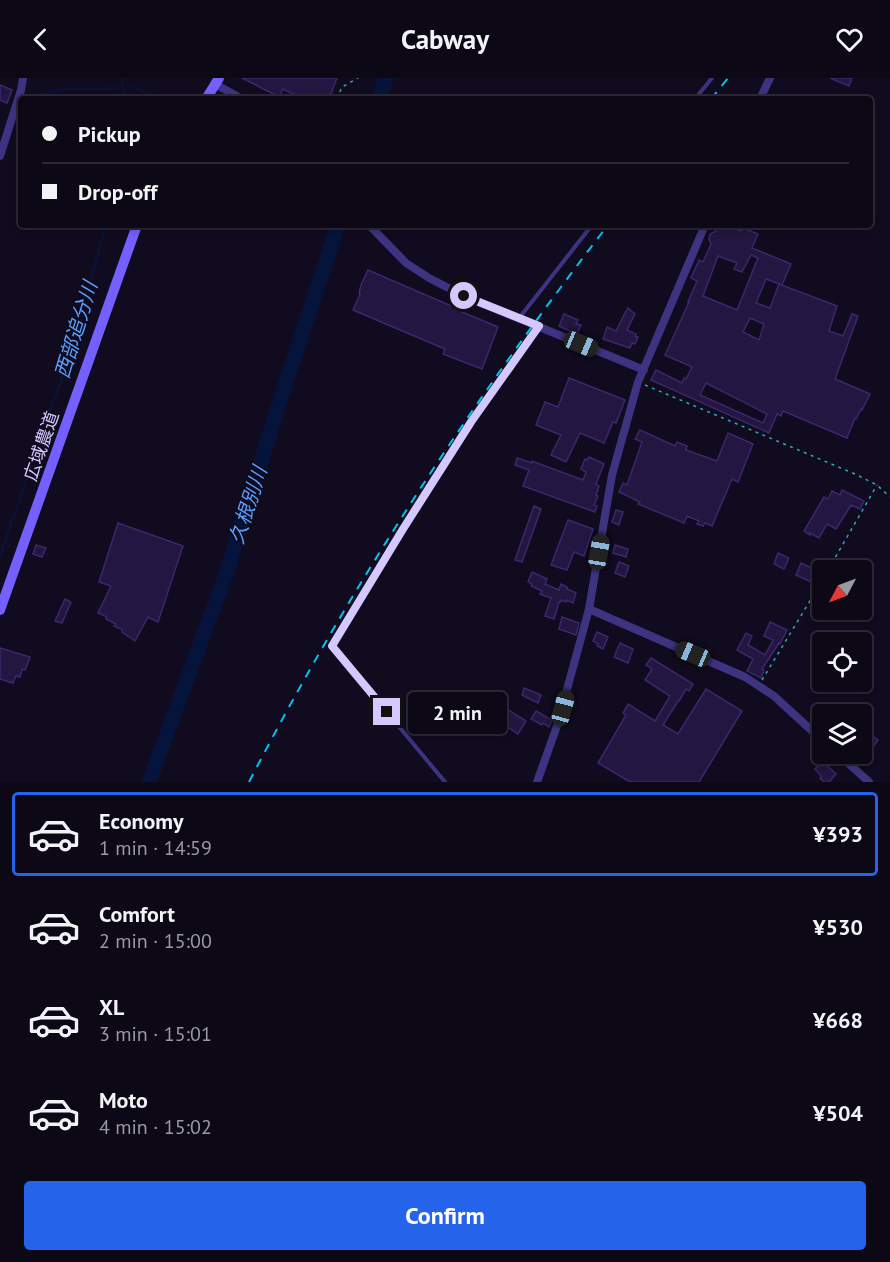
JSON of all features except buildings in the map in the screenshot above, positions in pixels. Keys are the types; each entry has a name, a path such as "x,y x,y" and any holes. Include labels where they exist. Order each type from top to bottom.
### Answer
{"street":[{"path":"18,96 23,78"},
{"path":"205,78 217,81 238,96"},
{"path":"761,96 770,78"},
{"path":"208,96 217,81"},
{"path":"0,156 3,133 18,97"},
{"name":"広域農道","path":"0,610 136,228"},
{"path":"373,228 406,263 429,278 464,296 644,370"},
{"path":"537,782 558,726 590,609 612,475 638,382 704,228"},
{"path":"590,609 745,677 774,696 812,731"},
{"path":"849,764 869,782"}],"lane":[{"path":"697,96 712,78"},
{"path":"520,318 590,228"},
{"path":"446,782 332,646 471,422 539,326"}],"path":[{"path":"338,96 342,87 358,78"},
{"path":"638,382 877,485 890,497"},
{"path":"834,560 877,485"},
{"path":"759,686 812,598"}],"waterway":[{"name":"西部追分川","path":"122,78 124,96"},
{"name":"西部追分川","path":"230,82 233,78"},
{"name":"久根別川","path":"380,96 386,78"},
{"name":"西部追分川","path":"130,86 155,96"},
{"name":"西部追分川","path":"31,96 67,89 117,88"},
{"name":"西部追分川","path":"42,434 68,362 106,228"},
{"name":"久根別川","path":"149,782 226,574 337,228"},
{"name":"西部追分川","path":"0,556 39,443"}],"railway":[{"path":"713,96 728,78"},
{"path":"249,782 329,637 416,496 509,358 606,228"}],"route":[{"path":"387,712 332,646 471,422 539,326 464,296"}]}
